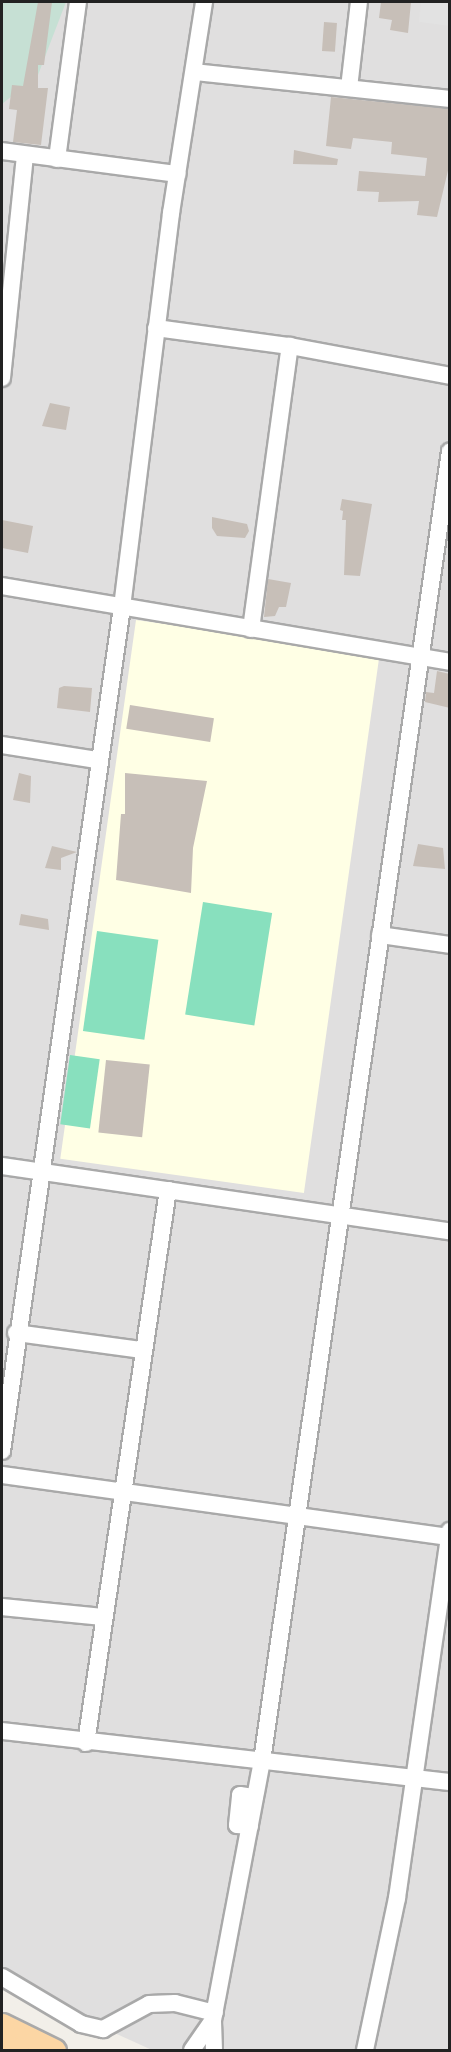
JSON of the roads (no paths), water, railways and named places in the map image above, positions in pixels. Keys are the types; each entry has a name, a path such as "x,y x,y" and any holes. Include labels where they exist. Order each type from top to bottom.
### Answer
{"main road":[{"path":"2,2024 55,2050"},
{"path":"2,2043 18,2050"}],"street":[{"path":"57,159 78,2"},
{"path":"2,1451 16,1333 42,1172 97,760 122,607 177,174 204,2"},
{"path":"349,87 359,2"},
{"path":"194,72 450,99"},
{"path":"2,151 177,174"},
{"path":"2,378 7,293 25,155"},
{"path":"156,328 290,346 450,376"},
{"path":"251,629 290,346"},
{"path":"214,2050 214,2016 262,1761 450,451"},
{"path":"2,586 450,662"},
{"path":"2,745 97,760"},
{"path":"380,935 450,945"},
{"path":"2,1166 450,1231"},
{"path":"86,1743 142,1350 168,1190"},
{"path":"16,1333 142,1350"},
{"path":"2,1475 449,1535 416,1779 395,1910 365,2050"},
{"path":"2,1607 103,1617"},
{"path":"2,1731 86,1743 450,1782"},
{"path":"2,1977 81,2024 103,2029 149,2004 175,2003 214,2016"},
{"path":"192,2050 214,2016"}]}
